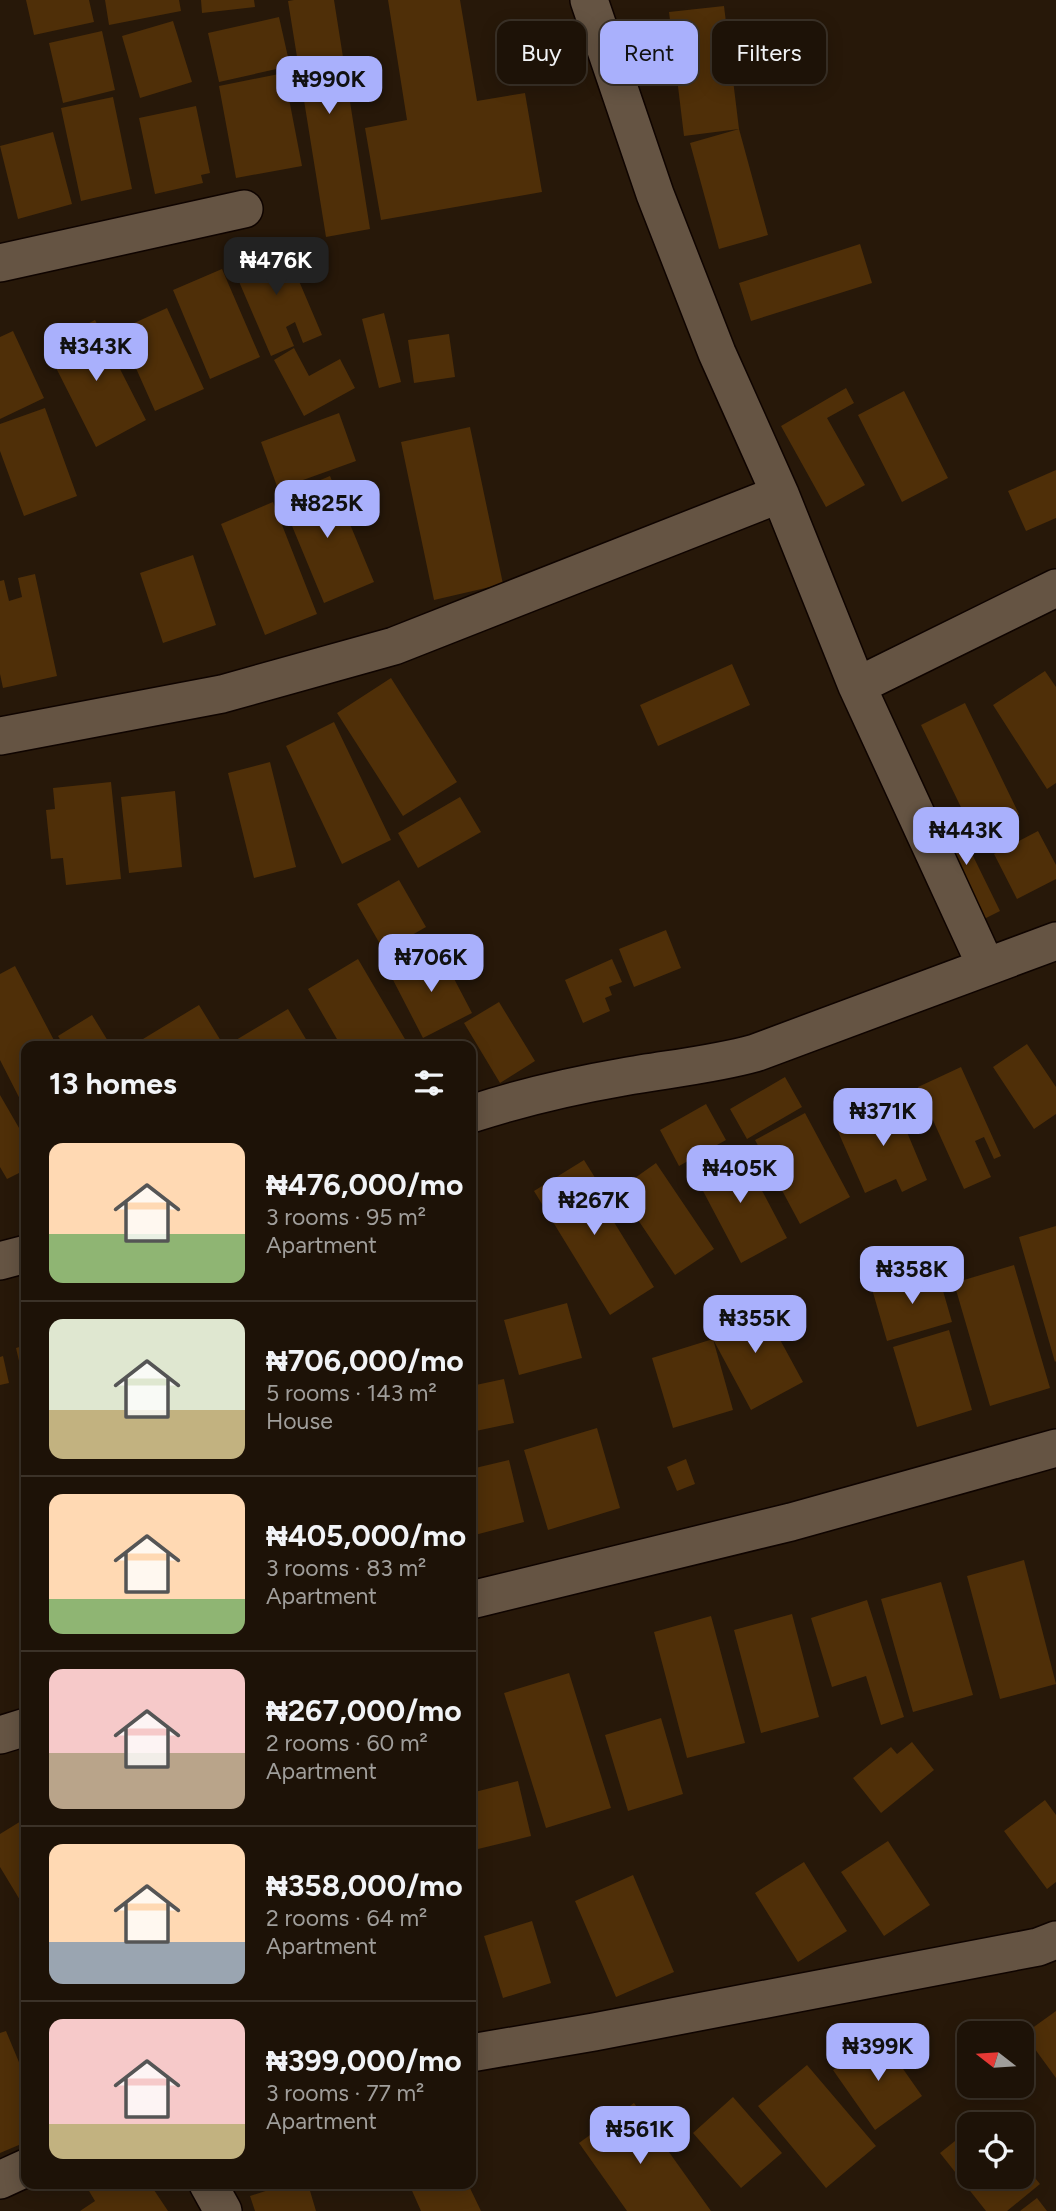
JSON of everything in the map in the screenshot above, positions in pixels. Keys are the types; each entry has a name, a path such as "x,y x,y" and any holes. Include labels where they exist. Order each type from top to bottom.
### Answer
{"street":[{"path":"589,0 669,230 717,353 780,494 857,686 986,966"},
{"path":"0,263 244,209"},
{"path":"0,736 222,694 394,646 780,494"},
{"path":"857,686 1056,588"},
{"path":"476,1112 517,1100 622,1077 723,1062 744,1056 1056,941"},
{"path":"0,1261 21,1255"},
{"path":"476,1599 791,1522 1056,1448"},
{"path":"0,1735 21,1729"},
{"path":"476,2052 1038,1947 1056,1940"},
{"path":"0,2180 21,2170"},
{"path":"211,2189 223,2211"}],"building":[{"path":"26,0 89,0 94,22 34,35"},
{"path":"105,0 179,0 181,11 109,25"},
{"path":"201,0 254,0 255,7 202,13"},
{"path":"334,0 370,229 326,237 288,1"},
{"path":"388,0 460,0 477,101 525,93 542,192 381,220 365,128 407,120"},
{"path":"724,6 726,21 712,21 712,84 734,84 739,129 684,136 678,84 698,84 698,21 670,21 669,12"},
{"path":"279,17 290,66 219,82 208,33"},
{"path":"173,21 192,82 140,98 122,36"},
{"path":"102,31 115,90 63,103 49,43"},
{"path":"284,73 302,166 236,178 219,86"},
{"path":"113,97 132,189 81,201 61,108"},
{"path":"196,106 210,173 201,175 203,183 155,194 139,118"},
{"path":"739,129 768,235 719,249 690,143"},
{"path":"53,132 72,204 18,219 0,146"},
{"path":"282,241 322,335 303,343 295,322 286,327 294,346 271,356 231,263"},
{"path":"860,244 872,283 751,321 739,283"},
{"path":"222,269 260,357 210,379 173,290"},
{"path":"167,308 204,389 155,411 119,330"},
{"path":"384,313 401,382 379,388 362,319"},
{"path":"95,320 146,420 96,447 45,346"},
{"path":"13,331 44,398 0,419 0,337"},
{"path":"449,334 455,377 414,383 408,340"},
{"path":"294,348 309,376 340,359 355,388 304,416 274,360"},
{"path":"846,388 854,403 827,418 865,485 826,507 781,426"},
{"path":"904,391 948,478 902,502 858,415"},
{"path":"45,408 77,496 24,516 0,451 0,424"},
{"path":"339,413 356,461 278,489 261,442"},
{"path":"470,427 503,584 434,600 401,442"},
{"path":"1056,470 1056,518 1026,531 1008,491"},
{"path":"330,476 374,582 324,603 280,497"},
{"path":"273,502 317,614 265,635 221,524"},
{"path":"193,555 216,625 163,643 140,573"},
{"path":"35,574 57,676 3,688 0,674 0,581 4,580 9,601 22,597 18,578"},
{"path":"732,664 750,705 658,746 640,705"},
{"path":"1045,671 1056,687 1056,783 1047,789 993,705"},
{"path":"391,678 457,782 403,816 337,713"},
{"path":"965,703 1019,814 975,836 921,725"},
{"path":"334,722 391,840 342,864 286,746"},
{"path":"270,762 296,867 254,878 228,773"},
{"path":"111,782 121,879 66,885 63,858 51,859 46,810 55,809 53,788"},
{"path":"175,791 182,867 129,873 121,797"},
{"path":"460,797 481,832 418,868 398,833"},
{"path":"952,813 1000,911 980,921 932,822"},
{"path":"1038,831 1056,865 1056,879 1017,899 994,854"},
{"path":"399,880 426,927 384,951 357,904"},
{"path":"666,930 681,968 634,987 619,949"},
{"path":"439,950 472,1013 423,1038 391,976"},
{"path":"358,959 406,1041 338,1041 308,989"},
{"path":"612,959 622,982 609,987 612,995 605,998 610,1011 583,1023 565,980"},
{"path":"15,966 54,1041 21,1041 21,1101 0,1060 0,974"},
{"path":"499,1002 535,1061 500,1083 464,1023"},
{"path":"199,1005 221,1041 144,1041 143,1039"},
{"path":"288,1009 307,1041 234,1041"},
{"path":"92,1015 108,1041 61,1041 58,1036"},
{"path":"1027,1044 1056,1087 1056,1114 1034,1129 993,1067"},
{"path":"961,1067 1001,1156 994,1159 984,1137 975,1141 991,1177 964,1189 918,1087"},
{"path":"785,1077 802,1107 747,1139 730,1109"},
{"path":"0,1095 21,1131 21,1176 19,1173 7,1179 0,1167"},
{"path":"902,1099 912,1121 904,1125 927,1180 902,1192 896,1179 865,1193 836,1127"},
{"path":"706,1104 726,1140 679,1166 660,1130"},
{"path":"805,1113 850,1197 800,1224 755,1140"},
{"path":"739,1147 787,1238 741,1263 693,1172"},
{"path":"584,1160 607,1197 601,1201 654,1287 610,1315 534,1191"},
{"path":"656,1163 714,1249 675,1275 618,1190"},
{"path":"1056,1226 1056,1361 1055,1362 1019,1237"},
{"path":"1014,1265 1050,1388 990,1406 954,1283"},
{"path":"937,1270 952,1322 887,1341 872,1289"},
{"path":"758,1299 803,1382 751,1410 707,1328"},
{"path":"567,1303 582,1358 519,1375 504,1320"},
{"path":"949,1330 972,1410 917,1427 893,1347"},
{"path":"713,1339 733,1410 673,1428 652,1358"},
{"path":"21,1346 21,1370 16,1348"},
{"path":"3,1356 9,1383 0,1385 0,1357"},
{"path":"504,1379 514,1423 476,1431 476,1385"},
{"path":"597,1428 620,1508 548,1530 524,1450"},
{"path":"686,1459 695,1484 677,1491 667,1467"},
{"path":"509,1460 524,1522 476,1535 476,1468"},
{"path":"1024,1560 1056,1684 1000,1699 967,1576"},
{"path":"941,1582 973,1695 913,1712 881,1599"},
{"path":"867,1600 904,1717 881,1725 866,1676 832,1687 811,1618"},
{"path":"792,1614 819,1717 761,1733 734,1630"},
{"path":"711,1616 745,1743 687,1758 654,1632"},
{"path":"569,1673 611,1808 546,1828 504,1693"},
{"path":"661,1718 683,1794 628,1811 605,1735"},
{"path":"912,1742 934,1770 881,1813 853,1778 891,1747 897,1754"},
{"path":"518,1781 531,1836 478,1849 476,1792"},
{"path":"1045,1800 1056,1815 1056,1882 1047,1889 1004,1831"},
{"path":"21,1821 21,1902 0,1867 0,1834"},
{"path":"888,1841 930,1905 884,1936 841,1872"},
{"path":"804,1862 847,1931 798,1962 755,1893"},
{"path":"633,1875 674,1972 616,1997 575,1901"},
{"path":"532,1921 551,1983 503,1998 484,1936"},
{"path":"1056,2011 1056,2078 1034,2048 1034,2027"},
{"path":"6,2031 21,2067 21,2144 0,2153 0,2033"},
{"path":"880,2036 922,2096 875,2130 833,2070"},
{"path":"807,2065 876,2146 826,2188 758,2106"},
{"path":"733,2097 782,2153 741,2188 693,2133"},
{"path":"634,2103 711,2211 627,2211 579,2143"},
{"path":"957,2139 957,2174 940,2153"},
{"path":"1034,2177 1040,2184 1034,2189"},
{"path":"153,2189 168,2211 80,2211 95,2201 89,2191"},
{"path":"272,2189 309,2189 316,2211 255,2211 250,2196"},
{"path":"411,2189 470,2189 481,2211 421,2211"},
{"path":"969,2189 1034,2189 1007,2211 986,2211"},
{"path":"1037,2198 1047,2211 1020,2211"}]}
